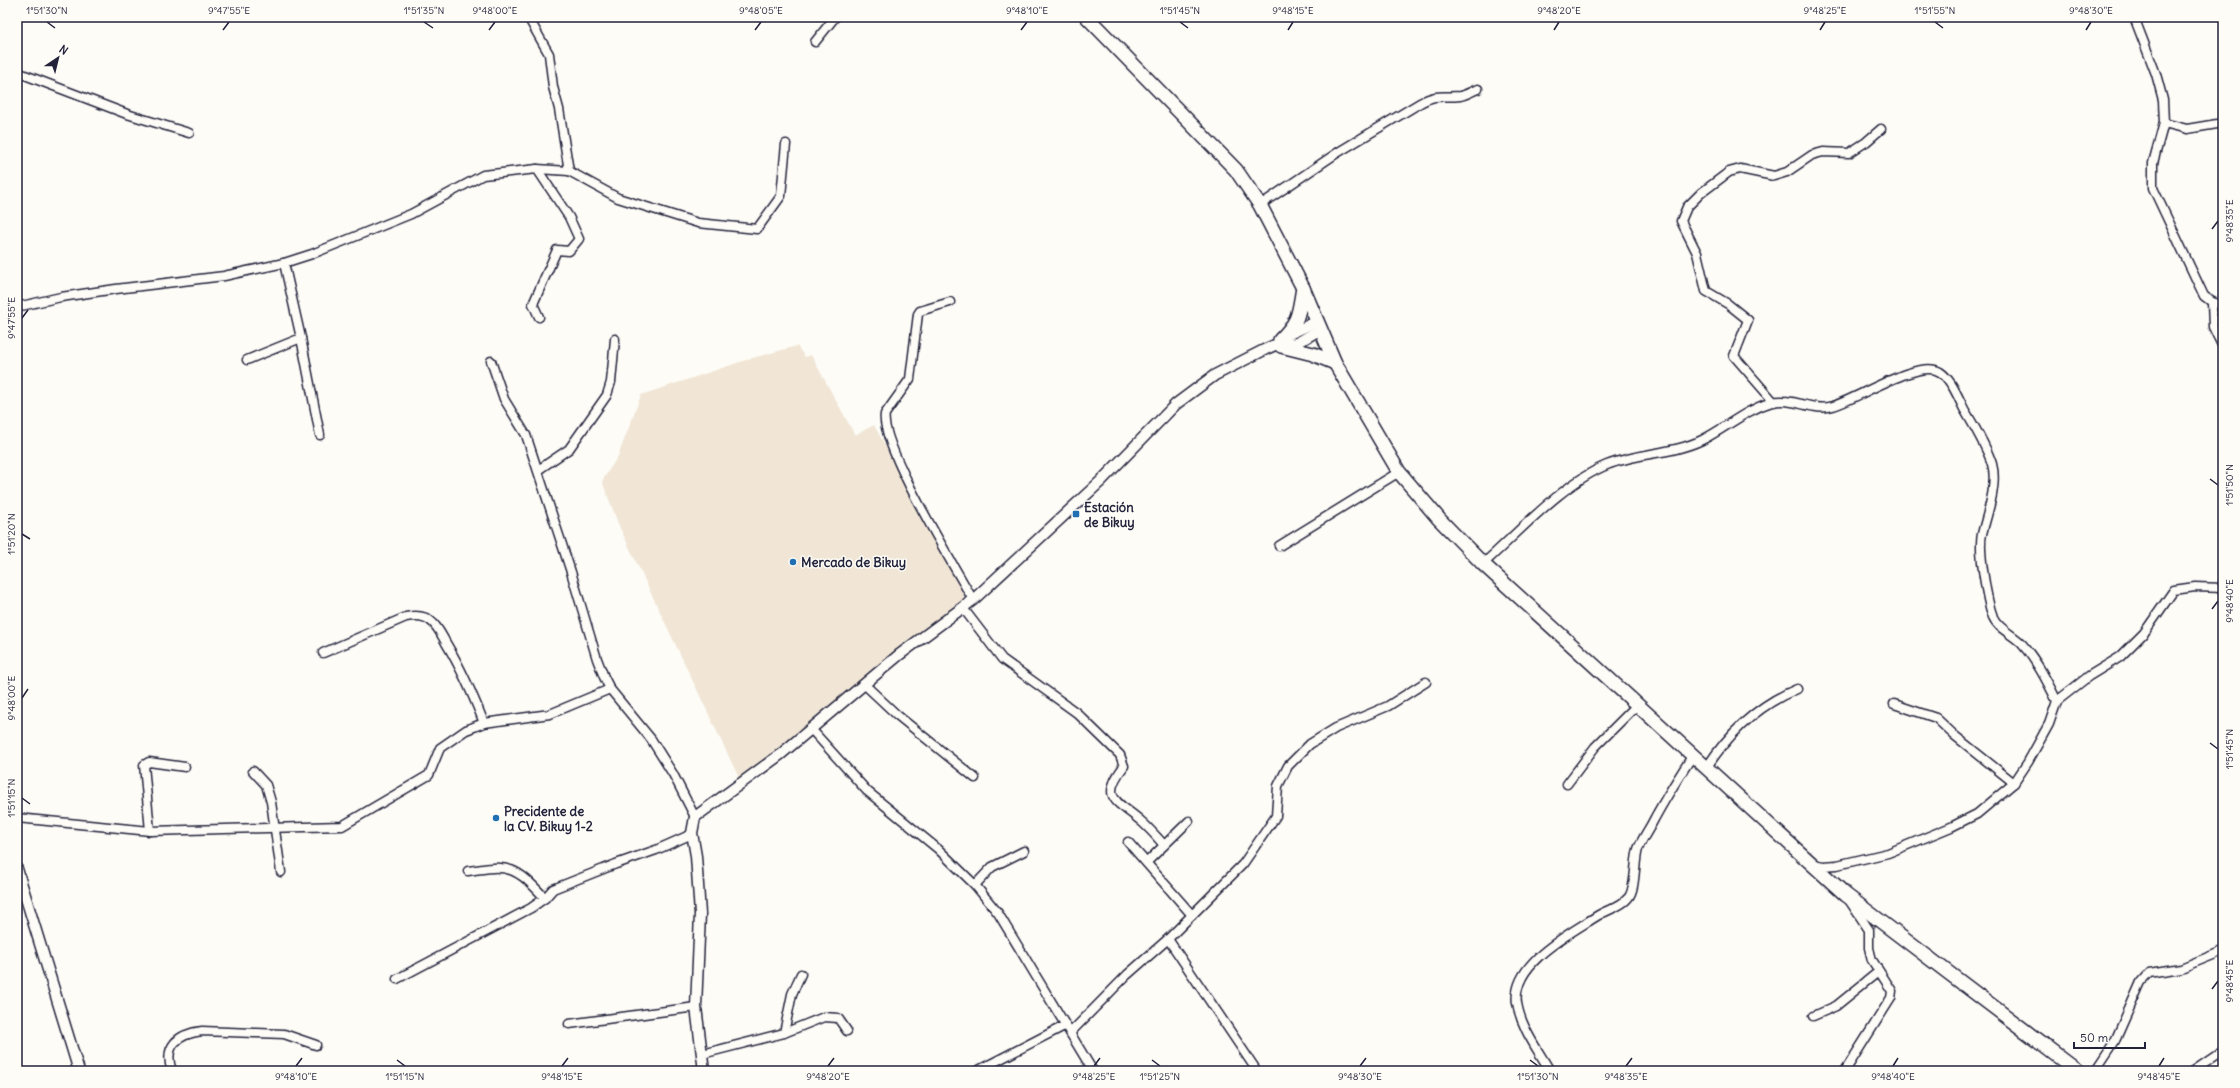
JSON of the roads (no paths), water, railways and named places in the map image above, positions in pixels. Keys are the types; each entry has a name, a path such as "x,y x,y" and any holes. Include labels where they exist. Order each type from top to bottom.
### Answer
{"main road":[{"path":"1087,17 1236,170 1260,205 1303,288 1335,363 1399,472 1439,519 1483,564 1707,767 1846,896 2078,1071"},
{"path":"1303,288 1299,315 1292,328 1279,344 1313,354 1335,363"}],"street":[{"path":"528,17 549,54 553,87 559,109 569,170"},
{"path":"815,42 835,17"},
{"path":"2134,17 2158,81 2163,100 2164,123 2153,163 2153,188 2204,296 2212,302 2223,305"},
{"path":"17,72 128,114 189,133"},
{"path":"1260,205 1337,153 1420,103 1430,98 1442,95 1461,96 1478,89"},
{"path":"2164,123 2187,129 2223,123"},
{"path":"1774,402 1734,356 1748,320 1728,304 1706,291 1697,253 1681,221 1683,214 1701,193 1729,172 1740,169 1774,176 1787,172 1812,155 1823,152 1849,153 1866,142 1881,129"},
{"path":"17,307 61,297 236,274 284,263 312,254 411,214 483,175 537,169 569,170 618,198 698,223 757,230 781,196 786,144"},
{"path":"537,169 569,217 579,239 569,251 557,250 533,304 539,317"},
{"path":"284,263 301,338 320,435"},
{"path":"950,302 920,311 918,314 910,379 884,414 883,419 892,451 973,600"},
{"path":"2212,302 2213,327 2223,347"},
{"path":"695,817 781,754 864,684 973,600 1101,481 1176,404 1215,375 1279,344 1297,342 1320,325"},
{"path":"247,360 301,338"},
{"path":"538,470 569,449 607,394 611,382 615,338"},
{"path":"491,361 504,399 526,436 597,659 610,689 651,739 673,774 695,817 692,834 700,914 696,1007 704,1071"},
{"path":"1483,564 1581,477 1609,464 1701,441 1750,410 1774,402 1792,401 1819,407 1831,407 1873,390 1910,371 1927,368 1940,371 1960,401 1992,464 1994,478 1982,535 1983,569 1994,619 2021,643 2041,670 2057,701"},
{"path":"1278,546 1399,472"},
{"path":"1809,863 1823,866 1838,865 1888,853 1951,827 1977,814 2014,783 2028,762 2049,724 2057,701 2125,652 2144,633 2174,590 2195,587 2223,588"},
{"path":"963,608 1002,658 1077,713 1120,755 1124,766 1114,779 1112,791 1117,803 1142,821 1164,845"},
{"path":"323,653 406,617 417,615 425,617 437,628 456,660 474,697 484,723"},
{"path":"977,1071 1069,1029 1168,939 1243,864 1276,816 1278,786 1288,766 1310,744 1336,728 1388,706 1426,682"},
{"path":"864,684 897,715 975,778"},
{"path":"17,818 150,831 240,827 275,829 342,826 429,775 440,748 466,730 484,723 550,714 610,689"},
{"path":"1707,767 1721,745 1738,726 1779,696 1797,689"},
{"path":"1567,784 1595,747 1638,704"},
{"path":"1894,704 1936,718 2014,783"},
{"path":"811,729 867,791 938,849 975,885 998,913 1093,1071"},
{"path":"1550,1071 1531,1040 1517,1003 1518,989 1527,968 1550,947 1601,913 1628,899 1633,891 1633,871 1638,848 1668,792 1693,755"},
{"path":"150,831 144,769 146,763 184,767"},
{"path":"253,771 266,785 271,802 281,872"},
{"path":"1147,862 1189,821"},
{"path":"398,980 486,934 545,898 553,890 616,864 656,850 692,834"},
{"path":"1128,842 1192,915"},
{"path":"975,885 992,867 1024,851"},
{"path":"468,871 496,866 506,868 529,880 545,898"},
{"path":"17,869 79,1071"},
{"path":"1845,1071 1891,998 1892,991 1878,972 1869,948 1869,930 1846,896"},
{"path":"1168,939 1257,1071"},
{"path":"2095,1071 2116,1041 2141,982 2149,973 2181,968 2223,951"},
{"path":"1813,1016 1836,1006 1878,972"},
{"path":"784,1033 792,994 801,974"},
{"path":"569,1024 696,1007"},
{"path":"702,1054 784,1033 824,1017 834,1016 842,1022 847,1031"},
{"path":"172,1071 168,1056 171,1047 180,1038 189,1033 202,1031 284,1034 316,1045"},
{"path":"2192,1071 2217,1054 2223,1053"}],"place":[{"name":"Estación de Bikuy","path":"1076,514"},
{"name":"Mercado de Bikuy","path":"793,562"},
{"name":"Precidente de la CV. Bikuy 1-2","path":"496,818"}]}
